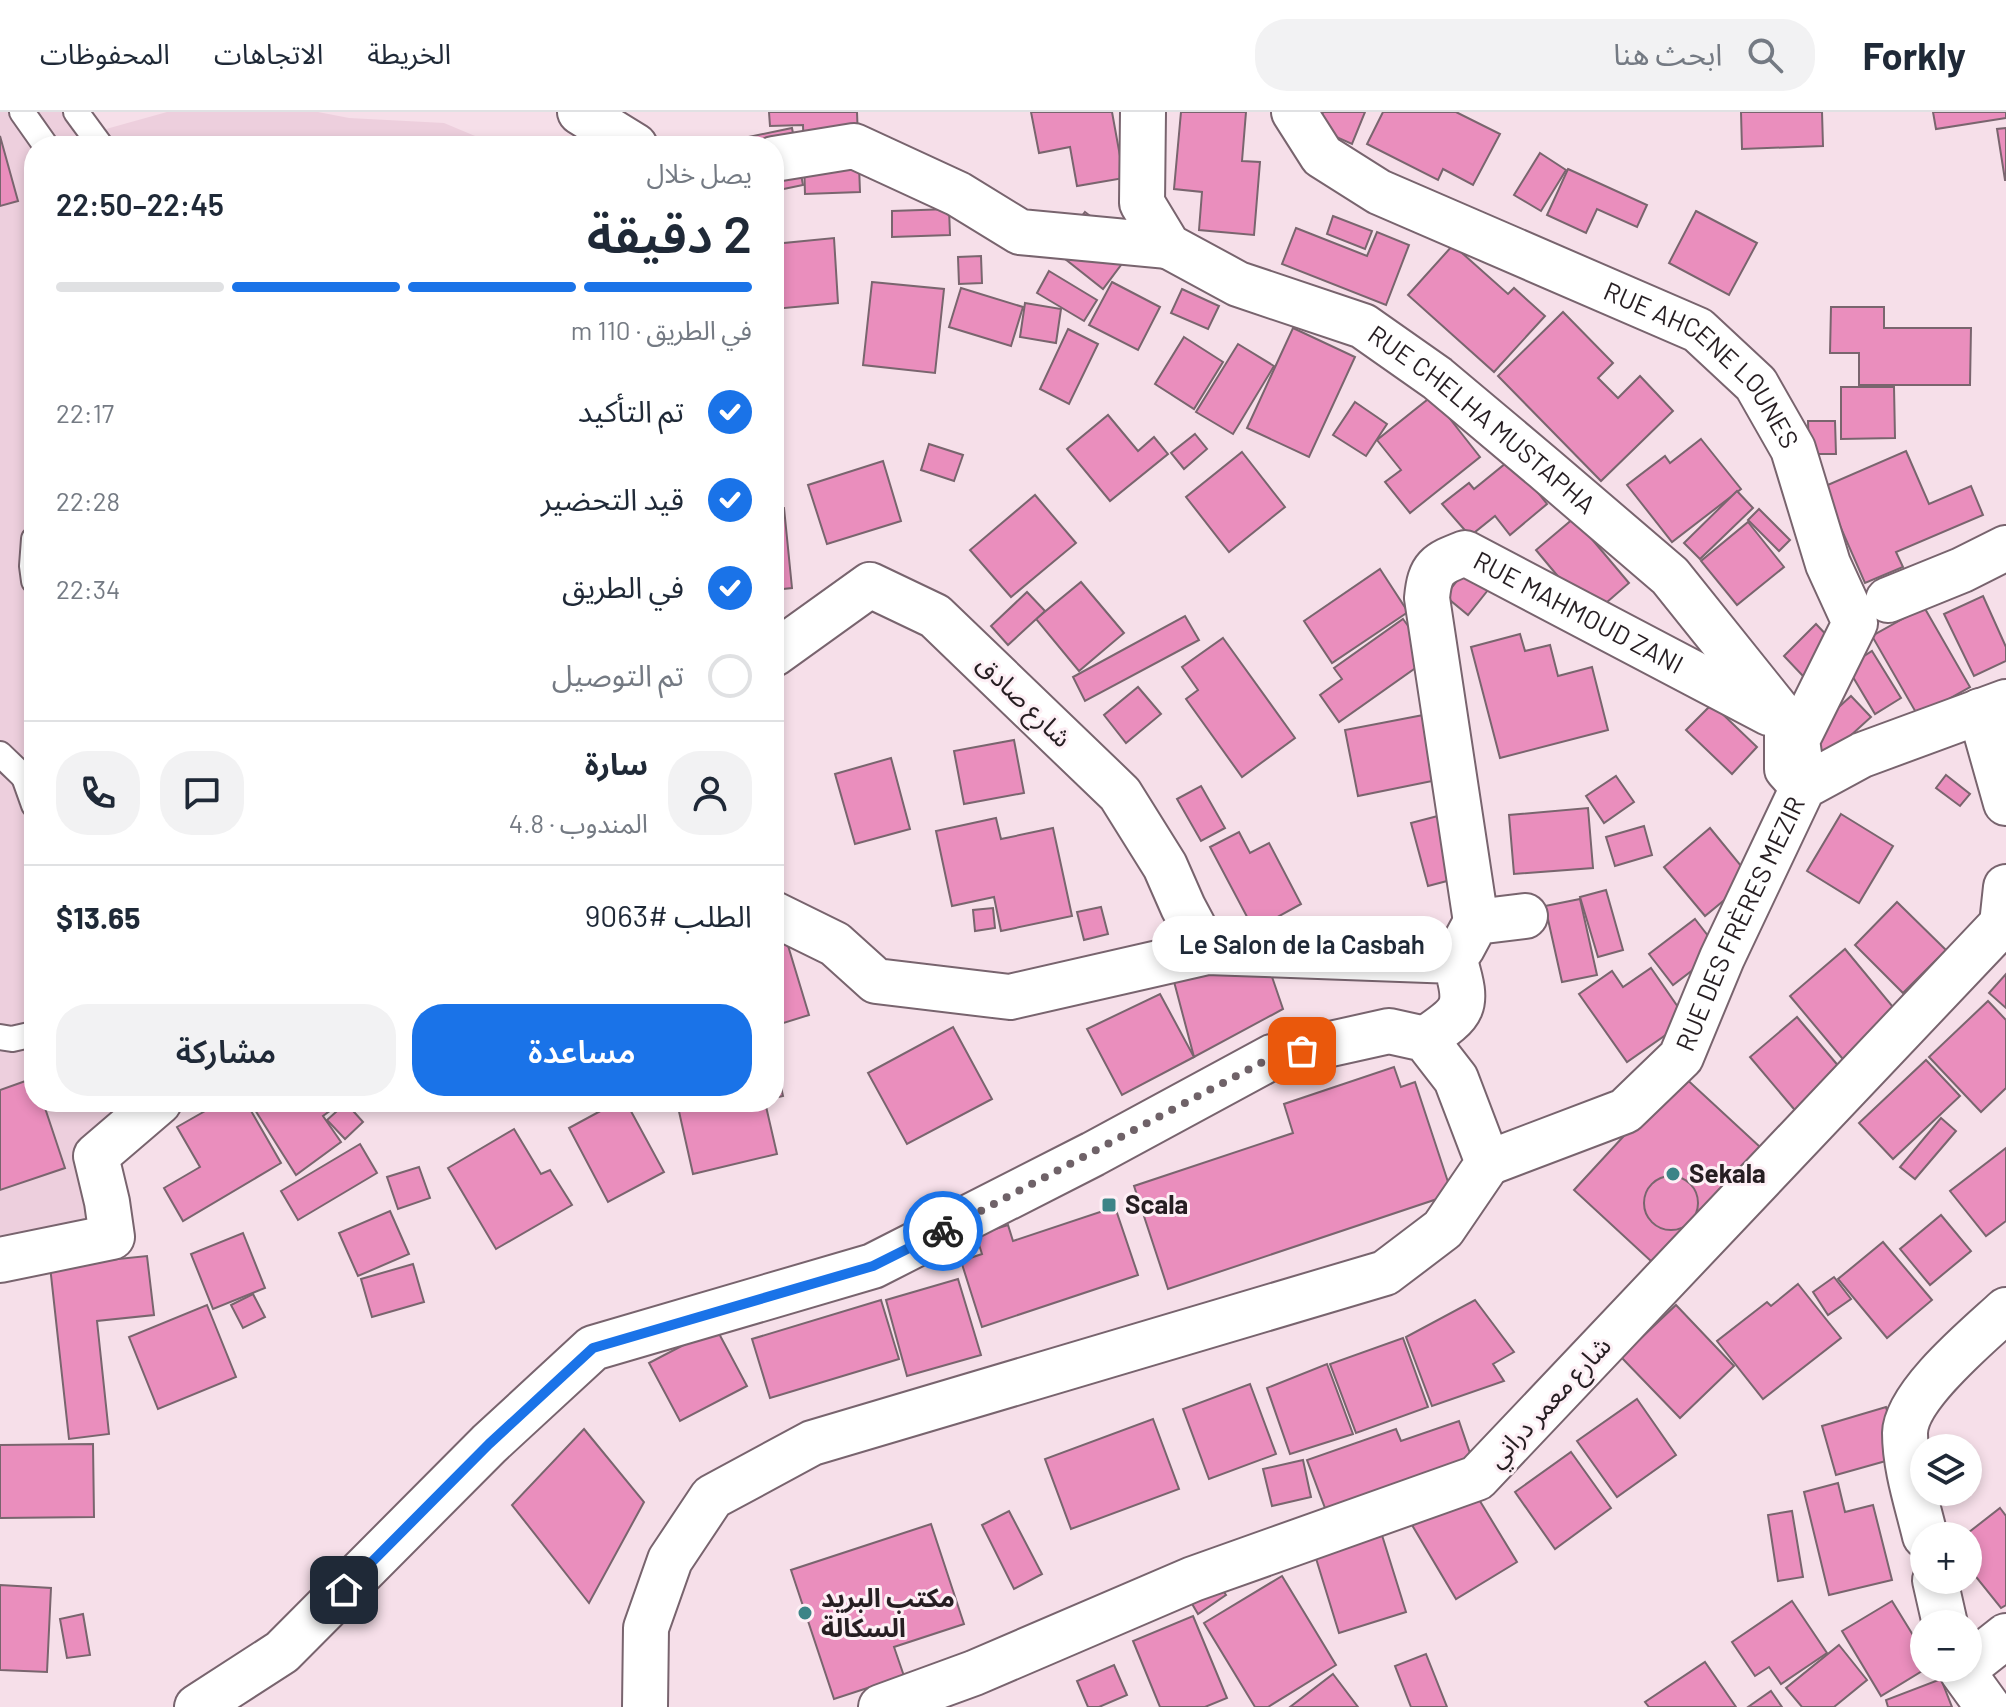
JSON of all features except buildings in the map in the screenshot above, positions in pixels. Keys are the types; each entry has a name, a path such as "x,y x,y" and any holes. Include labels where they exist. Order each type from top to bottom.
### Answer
{"street":[{"path":"580,112 619,136"},
{"path":"1143,112 1142,203 1168,246"},
{"name":"RUE AHCENE LOUNES","path":"1294,112 1322,156 1379,192 1698,330 1756,384 1793,449 1828,564 1855,623 1797,740 1803,787"},
{"path":"784,157 854,146 958,194 1020,232 1168,246"},
{"name":"RUE CHELHA MUSTAPHA","path":"1168,246 1238,284 1363,326 1437,378 1670,576 1787,722"},
{"path":"1888,600 2006,548"},
{"name":"RUE MAHMOUD ZANI","path":"1476,922 1427,598 1429,577 1442,562 1465,553 1787,722"},
{"name":"شارع صادق","path":"784,647 870,585 935,616 1120,794 1165,866 1207,952"},
{"path":"1993,706 2006,803"},
{"name":"RUE DES FRÈRES MEZIR","path":"1488,1163 1625,1111 1681,1057 1722,958 1803,787 1862,755 1993,706"},
{"path":"1787,722 1787,769 1803,787"},
{"name":"شارع معمر دراني","path":"881,1707 974,1673 1193,1579 1477,1478 2002,924 2006,887"},
{"path":"1425,1039 1454,1019 1465,994 1455,961 1476,922 1525,916"},
{"path":"784,919 835,944 876,981 1010,997 1207,952 1455,961"},
{"path":"197,1707 282,1652 489,1444 593,1348 873,1266 1093,1154 1272,1057 1389,1031 1425,1039 1456,1079 1488,1163 1443,1229 1385,1273 812,1443 712,1497 670,1560 646,1628 645,1707"},
{"path":"0,1260 112,1237 96,1156 147,1112"},
{"path":"1922,1522 1908,1463 1905,1429 1920,1397 1954,1357 2006,1310"},
{"path":"1982,1654 2006,1636"},
{"path":"1973,1682 1988,1707"}],"lane":[{"path":"22,112 39,136"},
{"path":"76,112 94,136"},
{"path":"0,754 24,773"},
{"path":"0,1037 24,1036"}],"shaded area":[{"path":"0,112 62,112 81,136 24,136 24,1112 142,1112 81,1145 87,1225 0,1236"},
{"path":"167,112 318,112 349,118 444,123 475,136 81,136"}],"way so far":[{"path":"943,1231 1272,1057 1302,1051"}],"place":[{"name":"Le Salon de la Casbah","path":"1302,1051"},
{"name":"Sekala","path":"1673,1174"},
{"name":"Scala","path":"1109,1205"},
{"name":"مكتب البريد السكالة","path":"805,1613"}],"route":[{"path":"344,1590 489,1444 593,1348 873,1266 943,1231"}]}
